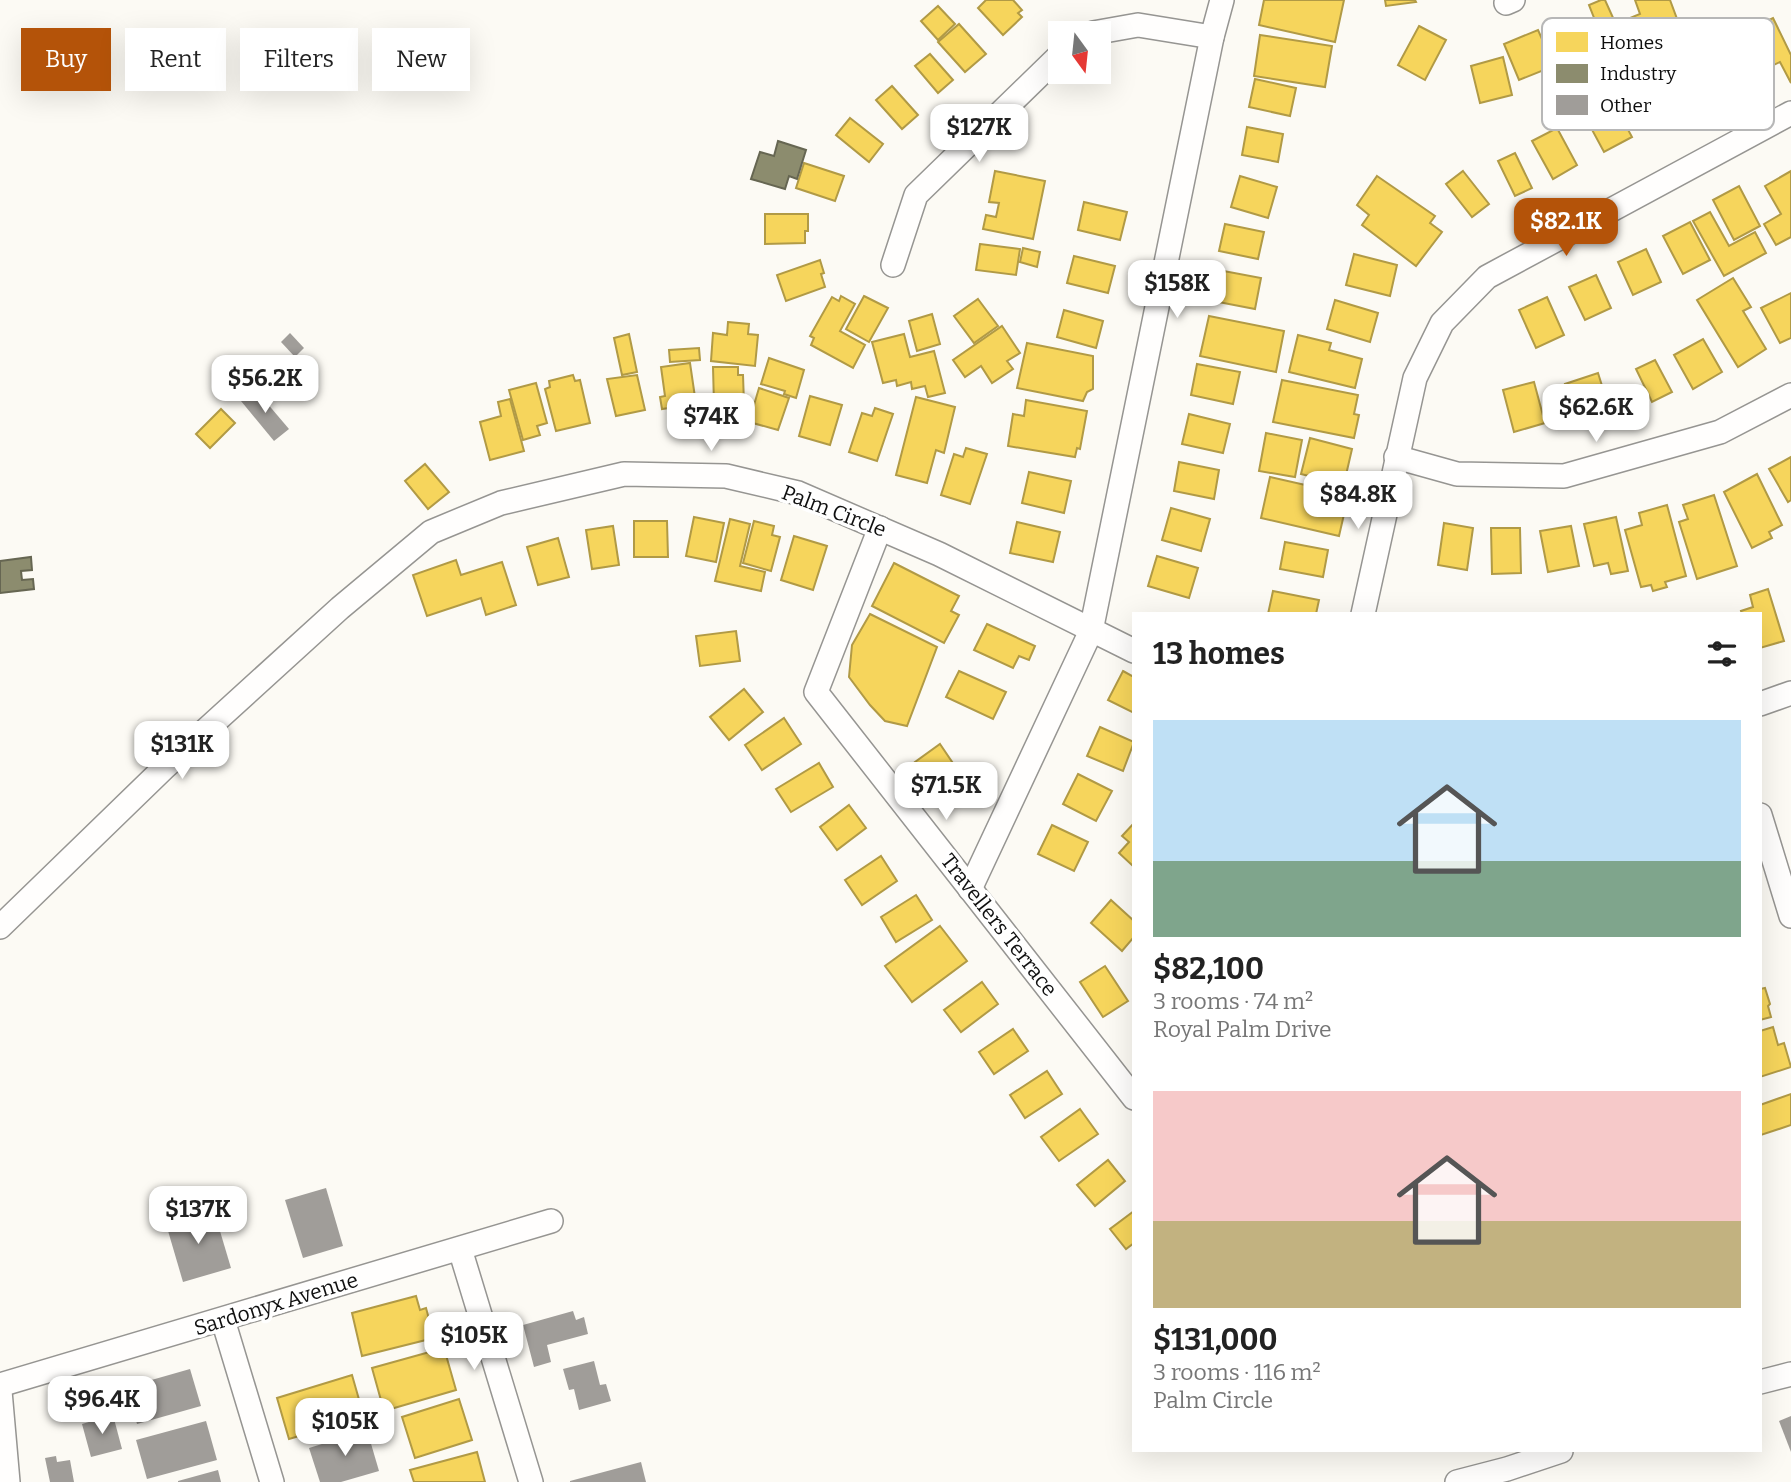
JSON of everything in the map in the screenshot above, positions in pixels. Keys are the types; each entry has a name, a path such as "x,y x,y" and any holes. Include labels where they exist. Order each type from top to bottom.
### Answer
{"street":[{"path":"971,889 1091,631 1212,37 1222,0"},
{"path":"1111,29 1138,24 1212,37"},
{"path":"893,265 916,195 1048,67"},
{"path":"1774,122 1791,113"},
{"path":"1363,612 1415,377 1442,324 1487,277 1759,130"},
{"path":"1396,457 1457,474 1564,476 1720,432 1791,395"},
{"name":"Palm Circle","path":"0,927 164,768 340,608 431,532 501,503 624,474 726,476 798,493 880,528 939,554 1132,650"},
{"name":"Travellers Terrace","path":"880,528 816,692 1132,1094"},
{"path":"1762,703 1791,693"},
{"path":"1762,821 1791,916"},
{"name":"Sardonyx Avenue","path":"0,1388 551,1221"},
{"path":"460,1249 531,1482"},
{"path":"223,1320 272,1482"},
{"path":"1762,1381 1791,1374"},
{"path":"0,1388 8,1482"},
{"path":"1457,1482 1558,1452"}],"building: Homes":[{"path":"986,0 1013,0 1022,10 1018,13 1022,17 1003,35 978,8"},
{"path":"1264,0 1344,0 1335,42 1259,25"},
{"path":"1385,0 1415,0 1416,2 1386,6"},
{"path":"1605,0 1613,18 1594,18 1589,5"},
{"path":"1635,0 1670,0 1677,18 1630,18 1640,14"},
{"path":"938,6 955,24 938,40 921,21"},
{"path":"1774,20 1791,55 1791,83 1780,62 1774,65"},
{"path":"959,24 986,54 965,72 938,42"},
{"path":"1419,26 1446,40 1425,80 1398,65"},
{"path":"1538,30 1542,39 1542,71 1519,80 1504,44"},
{"path":"1260,35 1332,46 1325,87 1254,76"},
{"path":"930,54 953,80 938,93 915,66"},
{"path":"1503,57 1512,95 1480,103 1471,66"},
{"path":"1255,79 1296,88 1290,116 1249,107"},
{"path":"892,86 918,115 902,129 876,100"},
{"path":"850,118 883,144 869,162 836,135"},
{"path":"1247,127 1283,134 1278,162 1242,155"},
{"path":"1558,130 1577,165 1553,179 1532,141"},
{"path":"1592,130 1628,130 1632,137 1604,152"},
{"path":"1515,153 1532,188 1515,196 1498,161"},
{"path":"804,163 844,176 835,201 796,188"},
{"path":"995,171 1045,181 1033,239 983,229 986,215 996,217 999,203 989,202"},
{"path":"1463,171 1489,204 1472,217 1446,184"},
{"path":"1791,171 1791,237 1776,245 1764,224 1781,214 1765,186"},
{"path":"1240,176 1277,187 1268,218 1231,207"},
{"path":"1377,176 1435,216 1430,223 1442,232 1416,266 1362,225 1369,215 1357,205"},
{"path":"1739,186 1760,226 1734,240 1713,200"},
{"path":"1084,202 1127,212 1120,240 1078,230"},
{"path":"1710,212 1729,246 1755,232 1766,253 1724,276 1693,221"},
{"path":"765,214 808,214 805,243 765,244"},
{"path":"1690,222 1710,260 1683,274 1663,236"},
{"path":"1225,224 1264,232 1258,259 1219,251"},
{"path":"980,244 1020,249 1016,275 976,270"},
{"path":"1023,248 1040,252 1037,267 1020,262"},
{"path":"1646,249 1661,282 1633,295 1618,262"},
{"path":"1354,254 1397,265 1390,296 1346,285"},
{"path":"1074,256 1115,266 1108,293 1067,283"},
{"path":"820,260 825,287 786,301 777,275"},
{"path":"1213,269 1261,278 1255,309 1208,300"},
{"path":"1596,275 1611,308 1585,320 1569,287"},
{"path":"1733,278 1751,307 1743,311 1766,349 1738,367 1697,300"},
{"path":"1791,293 1791,338 1780,343 1761,308"},
{"path":"841,296 855,304 840,331 865,345 853,368 811,345 814,338 810,336 832,297 839,301"},
{"path":"864,296 888,308 869,342 846,329"},
{"path":"1547,297 1564,335 1536,348 1519,310"},
{"path":"978,299 998,326 974,343 954,316"},
{"path":"1335,300 1378,313 1370,342 1327,329"},
{"path":"1064,310 1103,321 1096,348 1057,337"},
{"path":"932,314 940,344 917,351 909,321"},
{"path":"1209,316 1284,331 1276,372 1200,356"},
{"path":"728,322 749,324 748,334 758,335 755,366 711,361 713,333 727,335"},
{"path":"1002,326 1020,353 1007,361 1013,369 992,383 981,366 965,377 953,360"},
{"path":"629,334 637,372 622,375 614,338"},
{"path":"904,334 910,357 934,351 945,393 928,397 925,386 912,389 911,382 897,386 896,380 883,383 872,342"},
{"path":"1298,335 1331,343 1329,350 1362,359 1355,388 1289,372"},
{"path":"1703,339 1722,372 1693,389 1674,355"},
{"path":"1027,343 1093,356 1093,389 1087,392 1083,401 1017,388"},
{"path":"699,348 700,360 670,362 669,350"},
{"path":"769,358 804,370 796,398 784,394 785,391 761,384"},
{"path":"1655,360 1672,392 1652,402 1636,369"},
{"path":"690,363 696,404 662,409 660,397 665,396 661,367"},
{"path":"1197,364 1240,372 1233,404 1191,395"},
{"path":"713,367 738,367 738,375 743,375 744,404 714,405"},
{"path":"1598,373 1610,411 1578,422 1565,384"},
{"path":"573,375 575,381 580,380 590,423 556,431 545,389 550,387 549,381"},
{"path":"637,375 645,410 616,416 607,379"},
{"path":"1282,380 1358,395 1354,414 1359,415 1354,438 1273,422"},
{"path":"1534,382 1545,423 1514,432 1503,390"},
{"path":"536,383 547,423 537,426 540,435 523,440 509,390"},
{"path":"759,388 789,398 778,430 749,422"},
{"path":"810,396 842,405 830,445 799,436"},
{"path":"916,397 955,407 944,453 936,450 927,483 896,475"},
{"path":"510,399 524,451 490,460 480,422 501,416 498,402"},
{"path":"1026,400 1087,411 1080,449 1077,448 1075,457 1008,446 1013,414 1024,416"},
{"path":"875,408 893,414 877,461 849,452 862,413 872,416"},
{"path":"221,409 235,423 210,448 196,434"},
{"path":"1189,414 1230,424 1223,453 1182,444"},
{"path":"1266,433 1302,440 1295,477 1259,471"},
{"path":"1310,438 1352,449 1346,475 1342,474 1340,484 1301,474"},
{"path":"966,448 987,454 970,504 941,495 954,454 963,457"},
{"path":"1791,457 1791,500 1788,502 1769,469"},
{"path":"1179,462 1219,470 1214,499 1174,491"},
{"path":"425,464 449,492 428,509 405,481"},
{"path":"1029,472 1071,481 1064,513 1022,503"},
{"path":"1757,474 1782,525 1769,532 1772,538 1752,548 1724,492"},
{"path":"1270,477 1345,494 1342,509 1345,510 1339,536 1261,518"},
{"path":"1714,495 1737,566 1697,579 1679,522 1688,519 1683,505"},
{"path":"1667,505 1686,576 1665,582 1667,587 1653,591 1651,585 1641,587 1625,530 1642,525 1639,513"},
{"path":"1171,508 1210,519 1201,551 1162,540"},
{"path":"694,517 724,523 716,562 686,556"},
{"path":"1616,517 1628,571 1611,574 1608,563 1594,566 1584,524"},
{"path":"730,519 750,524 740,566 765,572 761,591 715,581"},
{"path":"634,521 667,521 668,557 634,557"},
{"path":"754,521 774,526 772,535 780,537 771,571 743,563"},
{"path":"1017,522 1060,532 1053,562 1010,553"},
{"path":"1444,523 1473,528 1467,570 1438,565"},
{"path":"613,526 619,565 592,569 586,530"},
{"path":"1571,526 1579,566 1548,572 1540,531"},
{"path":"1491,528 1520,528 1521,573 1492,574"},
{"path":"794,536 827,546 813,590 781,580"},
{"path":"558,538 569,577 538,585 527,547"},
{"path":"1285,542 1328,550 1323,577 1280,569"},
{"path":"1157,556 1198,568 1189,598 1148,586"},
{"path":"456,560 461,575 502,562 516,605 486,615 481,598 427,616 413,575"},
{"path":"894,563 959,596 951,611 959,615 944,643 872,606"},
{"path":"1768,589 1784,641 1762,647 1762,612 1741,611 1753,607 1750,595"},
{"path":"1273,591 1319,600 1316,612 1268,612"},
{"path":"870,614 937,647 907,726 885,721 849,677 852,645"},
{"path":"987,624 1035,646 1029,660 1019,656 1013,668 974,650"},
{"path":"736,631 740,661 700,666 696,636"},
{"path":"959,671 1006,692 993,719 946,697"},
{"path":"1123,671 1132,676 1132,712 1108,700"},
{"path":"744,689 763,712 729,740 710,717"},
{"path":"784,718 801,744 762,770 745,745"},
{"path":"1100,727 1132,741 1123,771 1087,756"},
{"path":"940,744 965,781 940,798 915,762"},
{"path":"819,763 833,787 791,812 776,789"},
{"path":"1078,774 1112,791 1096,821 1063,804"},
{"path":"849,805 866,828 837,850 820,827"},
{"path":"1052,825 1088,842 1074,871 1038,854"},
{"path":"1132,825 1132,865 1119,853 1129,842 1122,836"},
{"path":"881,856 897,881 862,905 845,880"},
{"path":"916,895 932,920 896,942 881,917"},
{"path":"1111,900 1132,919 1132,939 1122,951 1091,923"},
{"path":"940,926 967,961 912,1002 885,966"},
{"path":"1105,966 1128,1001 1103,1017 1080,982"},
{"path":"982,982 998,1004 961,1032 944,1010"},
{"path":"1765,988 1771,1017 1762,1019 1762,989"},
{"path":"1773,1027 1778,1045 1784,1043 1791,1067 1762,1076 1762,1030"},
{"path":"1013,1029 1028,1051 994,1074 979,1052"},
{"path":"1047,1071 1062,1094 1025,1118 1010,1095"},
{"path":"1791,1094 1791,1125 1762,1135 1762,1104"},
{"path":"1080,1109 1098,1134 1059,1161 1041,1137"},
{"path":"1108,1160 1125,1181 1095,1206 1077,1185"},
{"path":"1132,1212 1132,1244 1126,1249 1110,1229"},
{"path":"416,1296 420,1310 426,1308 429,1319 433,1318 438,1337 362,1356 352,1313"},
{"path":"444,1348 456,1390 384,1411 372,1368"},
{"path":"352,1375 364,1417 289,1439 277,1398"},
{"path":"459,1399 472,1440 415,1458 402,1417"},
{"path":"477,1452 485,1482 414,1482 410,1470"}],"building: Industry":[{"path":"778,141 806,150 797,179 789,176 785,189 751,179 760,152 774,156"},
{"path":"31,557 32,570 21,571 22,580 33,579 34,589 0,593 0,561"}],"building: Other":[{"path":"290,333 304,348 295,357 281,342"},
{"path":"255,389 289,429 274,441 241,401"},
{"path":"326,1188 343,1246 303,1258 285,1200"},
{"path":"214,1211 231,1268 183,1282 166,1224"},
{"path":"573,1311 576,1320 584,1317 588,1334 547,1345 551,1362 534,1367 523,1325"},
{"path":"594,1361 600,1385 606,1384 611,1401 579,1410 574,1389 569,1390 563,1369"},
{"path":"190,1369 201,1406 137,1424 127,1387"},
{"path":"113,1415 122,1449 91,1457 82,1424"},
{"path":"1791,1416 1791,1452 1779,1421"},
{"path":"206,1421 217,1460 147,1479 136,1440"},
{"path":"367,1430 379,1471 341,1482 320,1482 309,1448"},
{"path":"56,1456 57,1462 70,1460 74,1482 50,1482 45,1458"},
{"path":"641,1462 646,1482 570,1482 570,1481"},
{"path":"218,1470 221,1482 178,1482 178,1481"}]}
